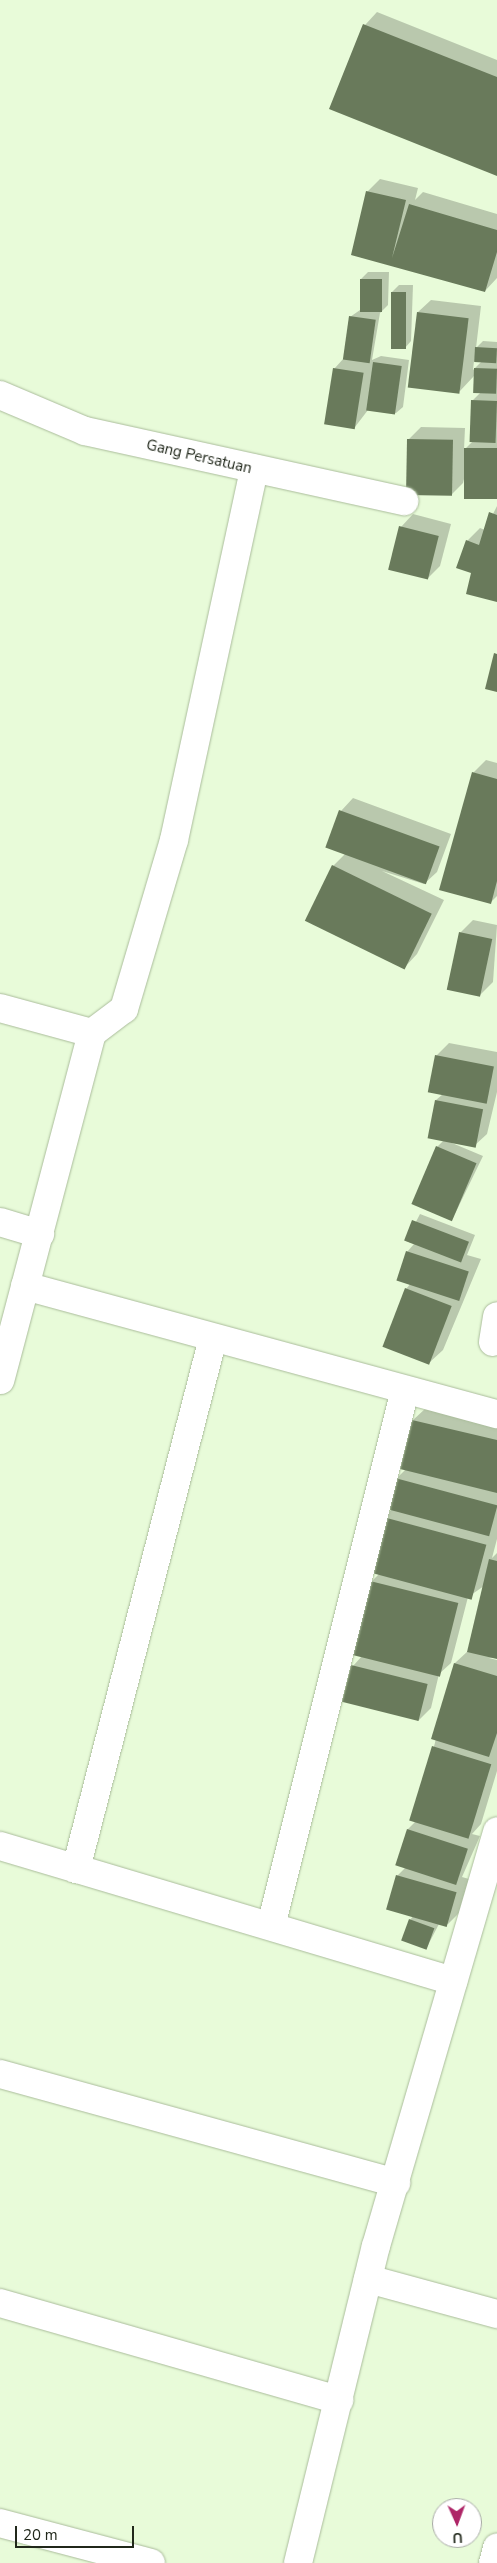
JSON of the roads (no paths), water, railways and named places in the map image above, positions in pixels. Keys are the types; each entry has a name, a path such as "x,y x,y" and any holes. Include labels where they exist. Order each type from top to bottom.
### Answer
{"street":[{"name":"Gang Persatuan","path":"0,395 85,431 404,501"},
{"path":"0,1380 92,1033 124,1009 174,840 254,469"},
{"path":"0,1008 92,1033"},
{"path":"0,1222 40,1234"},
{"path":"25,1286 497,1414"},
{"path":"76,1869 213,1338"},
{"path":"271,1926 405,1390"},
{"path":"298,2563 368,2279 497,1831"},
{"path":"0,1846 453,1981"},
{"path":"0,2074 396,2183"},
{"path":"368,2279 497,2314"},
{"path":"0,2303 339,2400"},
{"path":"0,2522 151,2563"},
{"path":"493,2563 497,2548"}]}
